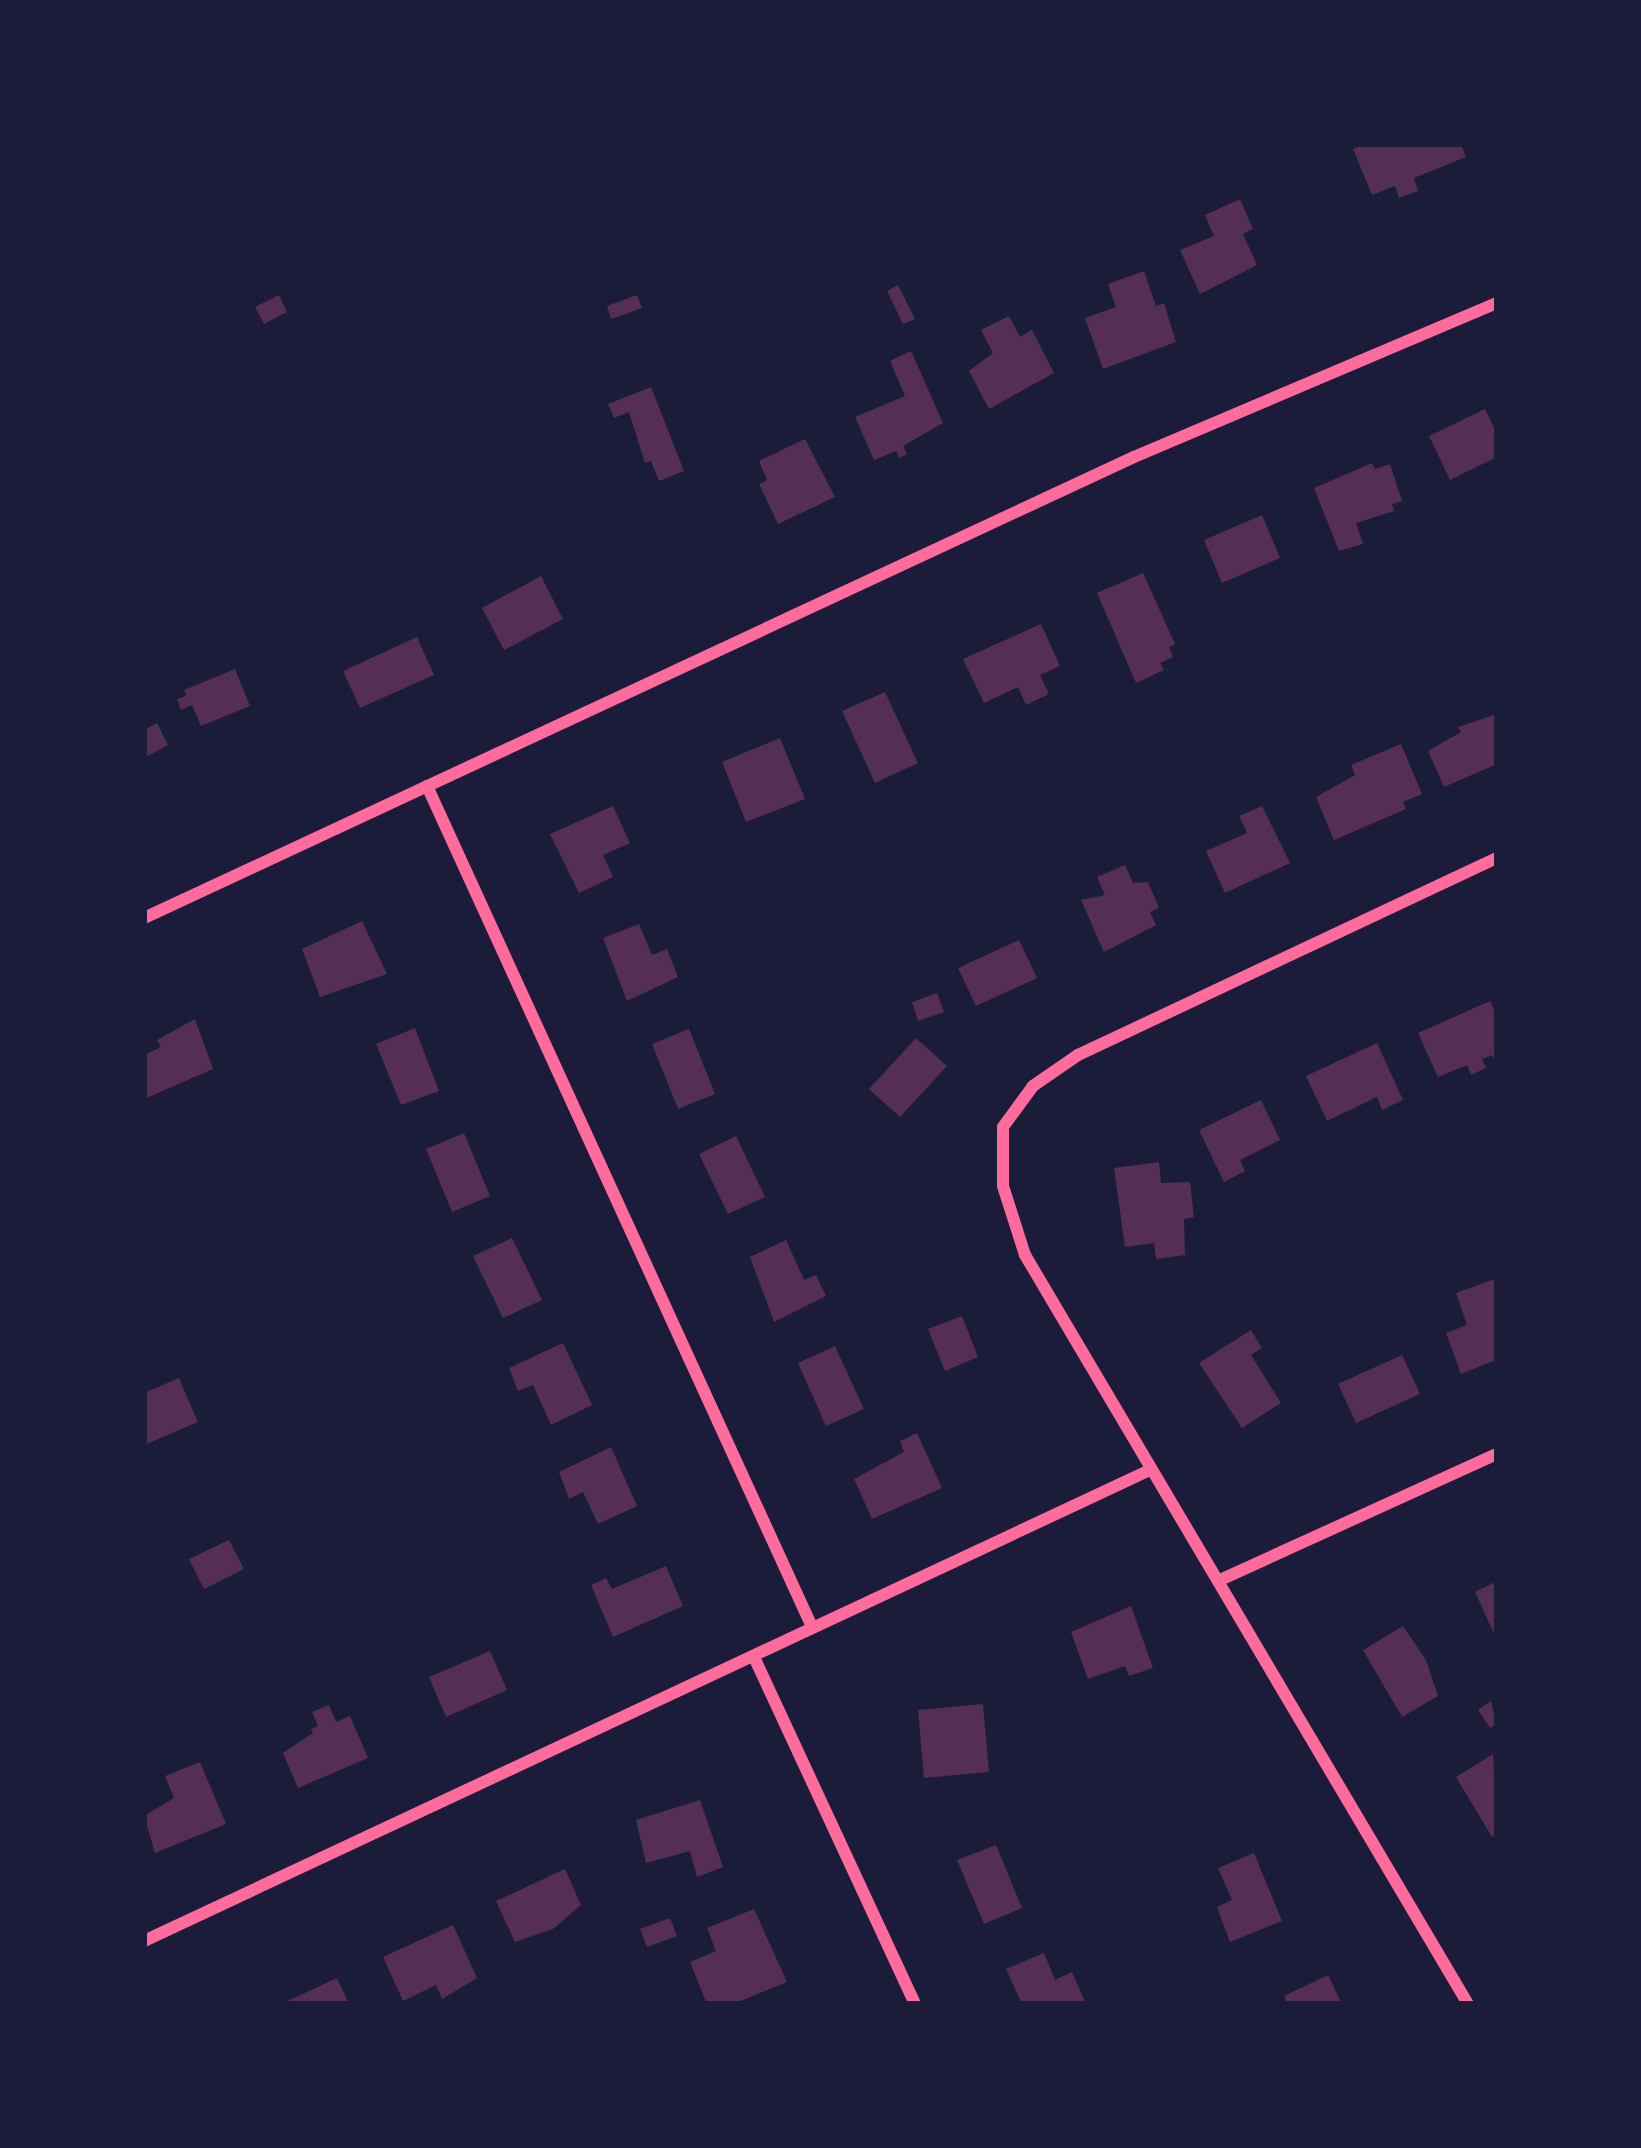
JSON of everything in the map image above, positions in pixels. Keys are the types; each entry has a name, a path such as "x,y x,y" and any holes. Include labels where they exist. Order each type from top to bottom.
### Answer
{"street":[{"path":"144,918 1134,457 1497,303"},
{"path":"427,786 812,1628"},
{"path":"1468,2004 1025,1255 1003,1186 1003,1127 1033,1086 1078,1055 1497,858"},
{"path":"1220,1580 1497,1454"},
{"path":"144,1941 1150,1470"},
{"path":"754,1657 915,2004"}],"building":[{"path":"1365,144 1461,144 1466,157 1414,178 1418,191 1399,198 1395,186 1372,195 1353,149"},
{"path":"1240,199 1253,229 1243,234 1257,265 1200,294 1180,250 1214,236 1205,215"},
{"path":"1144,271 1156,306 1164,303 1176,342 1103,369 1085,318 1116,307 1108,284"},
{"path":"898,285 915,319 903,324 887,291"},
{"path":"279,295 287,312 264,324 255,307"},
{"path":"637,295 642,308 611,319 607,306"},
{"path":"1009,316 1020,337 1032,330 1054,373 989,409 969,371 993,353 981,330"},
{"path":"911,351 943,423 903,446 907,454 899,458 896,451 874,460 855,417 905,396 890,361"},
{"path":"651,387 684,471 659,481 651,461 645,463 629,412 614,418 608,404"},
{"path":"1485,409 1497,434 1497,457 1450,480 1429,436"},
{"path":"805,439 835,497 778,524 759,484 767,480 759,461"},
{"path":"1372,463 1375,469 1390,464 1402,501 1392,504 1394,511 1356,523 1363,544 1339,551 1314,488"},
{"path":"1262,515 1280,558 1222,583 1204,540"},
{"path":"1143,573 1175,644 1169,647 1173,657 1160,663 1164,670 1136,683 1097,593"},
{"path":"541,576 563,619 504,650 482,608"},
{"path":"1041,624 1060,666 1040,675 1049,694 1026,705 1018,687 984,703 963,659"},
{"path":"417,637 434,675 360,708 343,671"},
{"path":"235,669 250,706 201,726 192,705 181,710 177,699 186,696 184,690"},
{"path":"885,692 918,763 875,783 842,711"},
{"path":"1497,714 1497,764 1444,787 1428,751 1461,732 1458,727"},
{"path":"157,723 168,745 144,758 144,730"},
{"path":"780,738 805,799 746,822 722,762"},
{"path":"1401,744 1422,794 1403,802 1406,809 1334,840 1316,797 1355,775 1351,765"},
{"path":"613,806 630,843 603,855 613,877 579,893 550,834"},
{"path":"1262,806 1290,863 1225,893 1206,851 1247,833 1239,816"},
{"path":"1125,865 1133,883 1148,882 1159,908 1150,912 1156,925 1104,952 1081,900 1105,895 1097,877"},
{"path":"362,921 387,974 320,997 302,949"},
{"path":"639,924 652,955 667,949 678,977 627,1001 603,938"},
{"path":"1019,940 1037,978 976,1006 958,968"},
{"path":"937,993 944,1012 918,1021 912,1002"},
{"path":"1490,1001 1497,1016 1497,1067 1492,1055 1482,1059 1486,1068 1471,1075 1467,1065 1438,1077 1418,1033"},
{"path":"195,1019 213,1069 144,1099 144,1055 161,1047 157,1040"},
{"path":"415,1028 439,1091 401,1105 376,1044"},
{"path":"689,1029 715,1094 678,1109 652,1044"},
{"path":"916,1038 947,1066 900,1117 869,1089"},
{"path":"1377,1043 1403,1100 1382,1110 1377,1097 1327,1121 1306,1076"},
{"path":"1261,1100 1280,1140 1240,1160 1245,1171 1224,1182 1199,1130"},
{"path":"464,1133 490,1196 452,1212 426,1149"},
{"path":"736,1136 765,1197 728,1214 699,1154"},
{"path":"1159,1162 1161,1183 1190,1182 1194,1217 1184,1219 1185,1255 1156,1259 1154,1243 1125,1247 1114,1168"},
{"path":"512,1238 542,1300 503,1318 473,1256"},
{"path":"786,1240 804,1280 816,1275 826,1296 774,1322 750,1257"},
{"path":"1495,1279 1497,1371 1493,1361 1461,1374 1446,1333 1467,1325 1456,1293"},
{"path":"962,1316 978,1357 945,1371 928,1329"},
{"path":"1251,1330 1262,1348 1251,1355 1281,1403 1242,1428 1199,1363"},
{"path":"563,1343 592,1405 551,1425 533,1385 518,1391 509,1368"},
{"path":"835,1346 864,1409 826,1426 798,1363"},
{"path":"1402,1355 1420,1394 1356,1423 1338,1384"},
{"path":"179,1378 198,1422 144,1445 144,1393"},
{"path":"917,1433 942,1488 872,1519 854,1479 904,1452 900,1441"},
{"path":"611,1447 637,1506 598,1524 583,1492 569,1499 559,1472"},
{"path":"229,1540 244,1569 204,1589 189,1559"},
{"path":"666,1566 683,1606 613,1637 591,1585 606,1578 612,1589"},
{"path":"1497,1581 1497,1640 1475,1592"},
{"path":"1131,1606 1153,1668 1129,1676 1125,1666 1088,1679 1071,1632"},
{"path":"1403,1626 1426,1660 1438,1696 1402,1717 1363,1650"},
{"path":"490,1651 507,1690 446,1717 429,1677"},
{"path":"1491,1701 1497,1724 1490,1728 1478,1710"},
{"path":"983,1704 989,1772 924,1778 918,1710"},
{"path":"329,1705 336,1722 350,1716 368,1758 298,1788 283,1753 313,1733 311,1729 318,1726 312,1712"},
{"path":"1493,1754 1497,1834 1492,1837 1456,1777"},
{"path":"200,1762 226,1824 155,1853 144,1816 174,1798 165,1776"},
{"path":"700,1800 723,1867 697,1877 690,1851 646,1863 636,1820"},
{"path":"996,1845 1022,1908 984,1924 957,1860"},
{"path":"1254,1853 1282,1921 1230,1942 1217,1907 1232,1900 1218,1868"},
{"path":"565,1869 581,1905 553,1929 515,1942 496,1901"},
{"path":"754,1909 787,1982 733,2004 707,2004 690,1962 716,1951 707,1928"},
{"path":"670,1918 677,1936 647,1947 640,1929"},
{"path":"453,1925 477,1978 442,1999 436,1985 403,2001 383,1957"},
{"path":"1044,1953 1055,1980 1072,1972 1086,2004 1022,2004 1006,1969"},
{"path":"1328,1975 1342,2004 1287,2004 1284,1996"},
{"path":"337,1978 349,2004 281,2004"}]}
